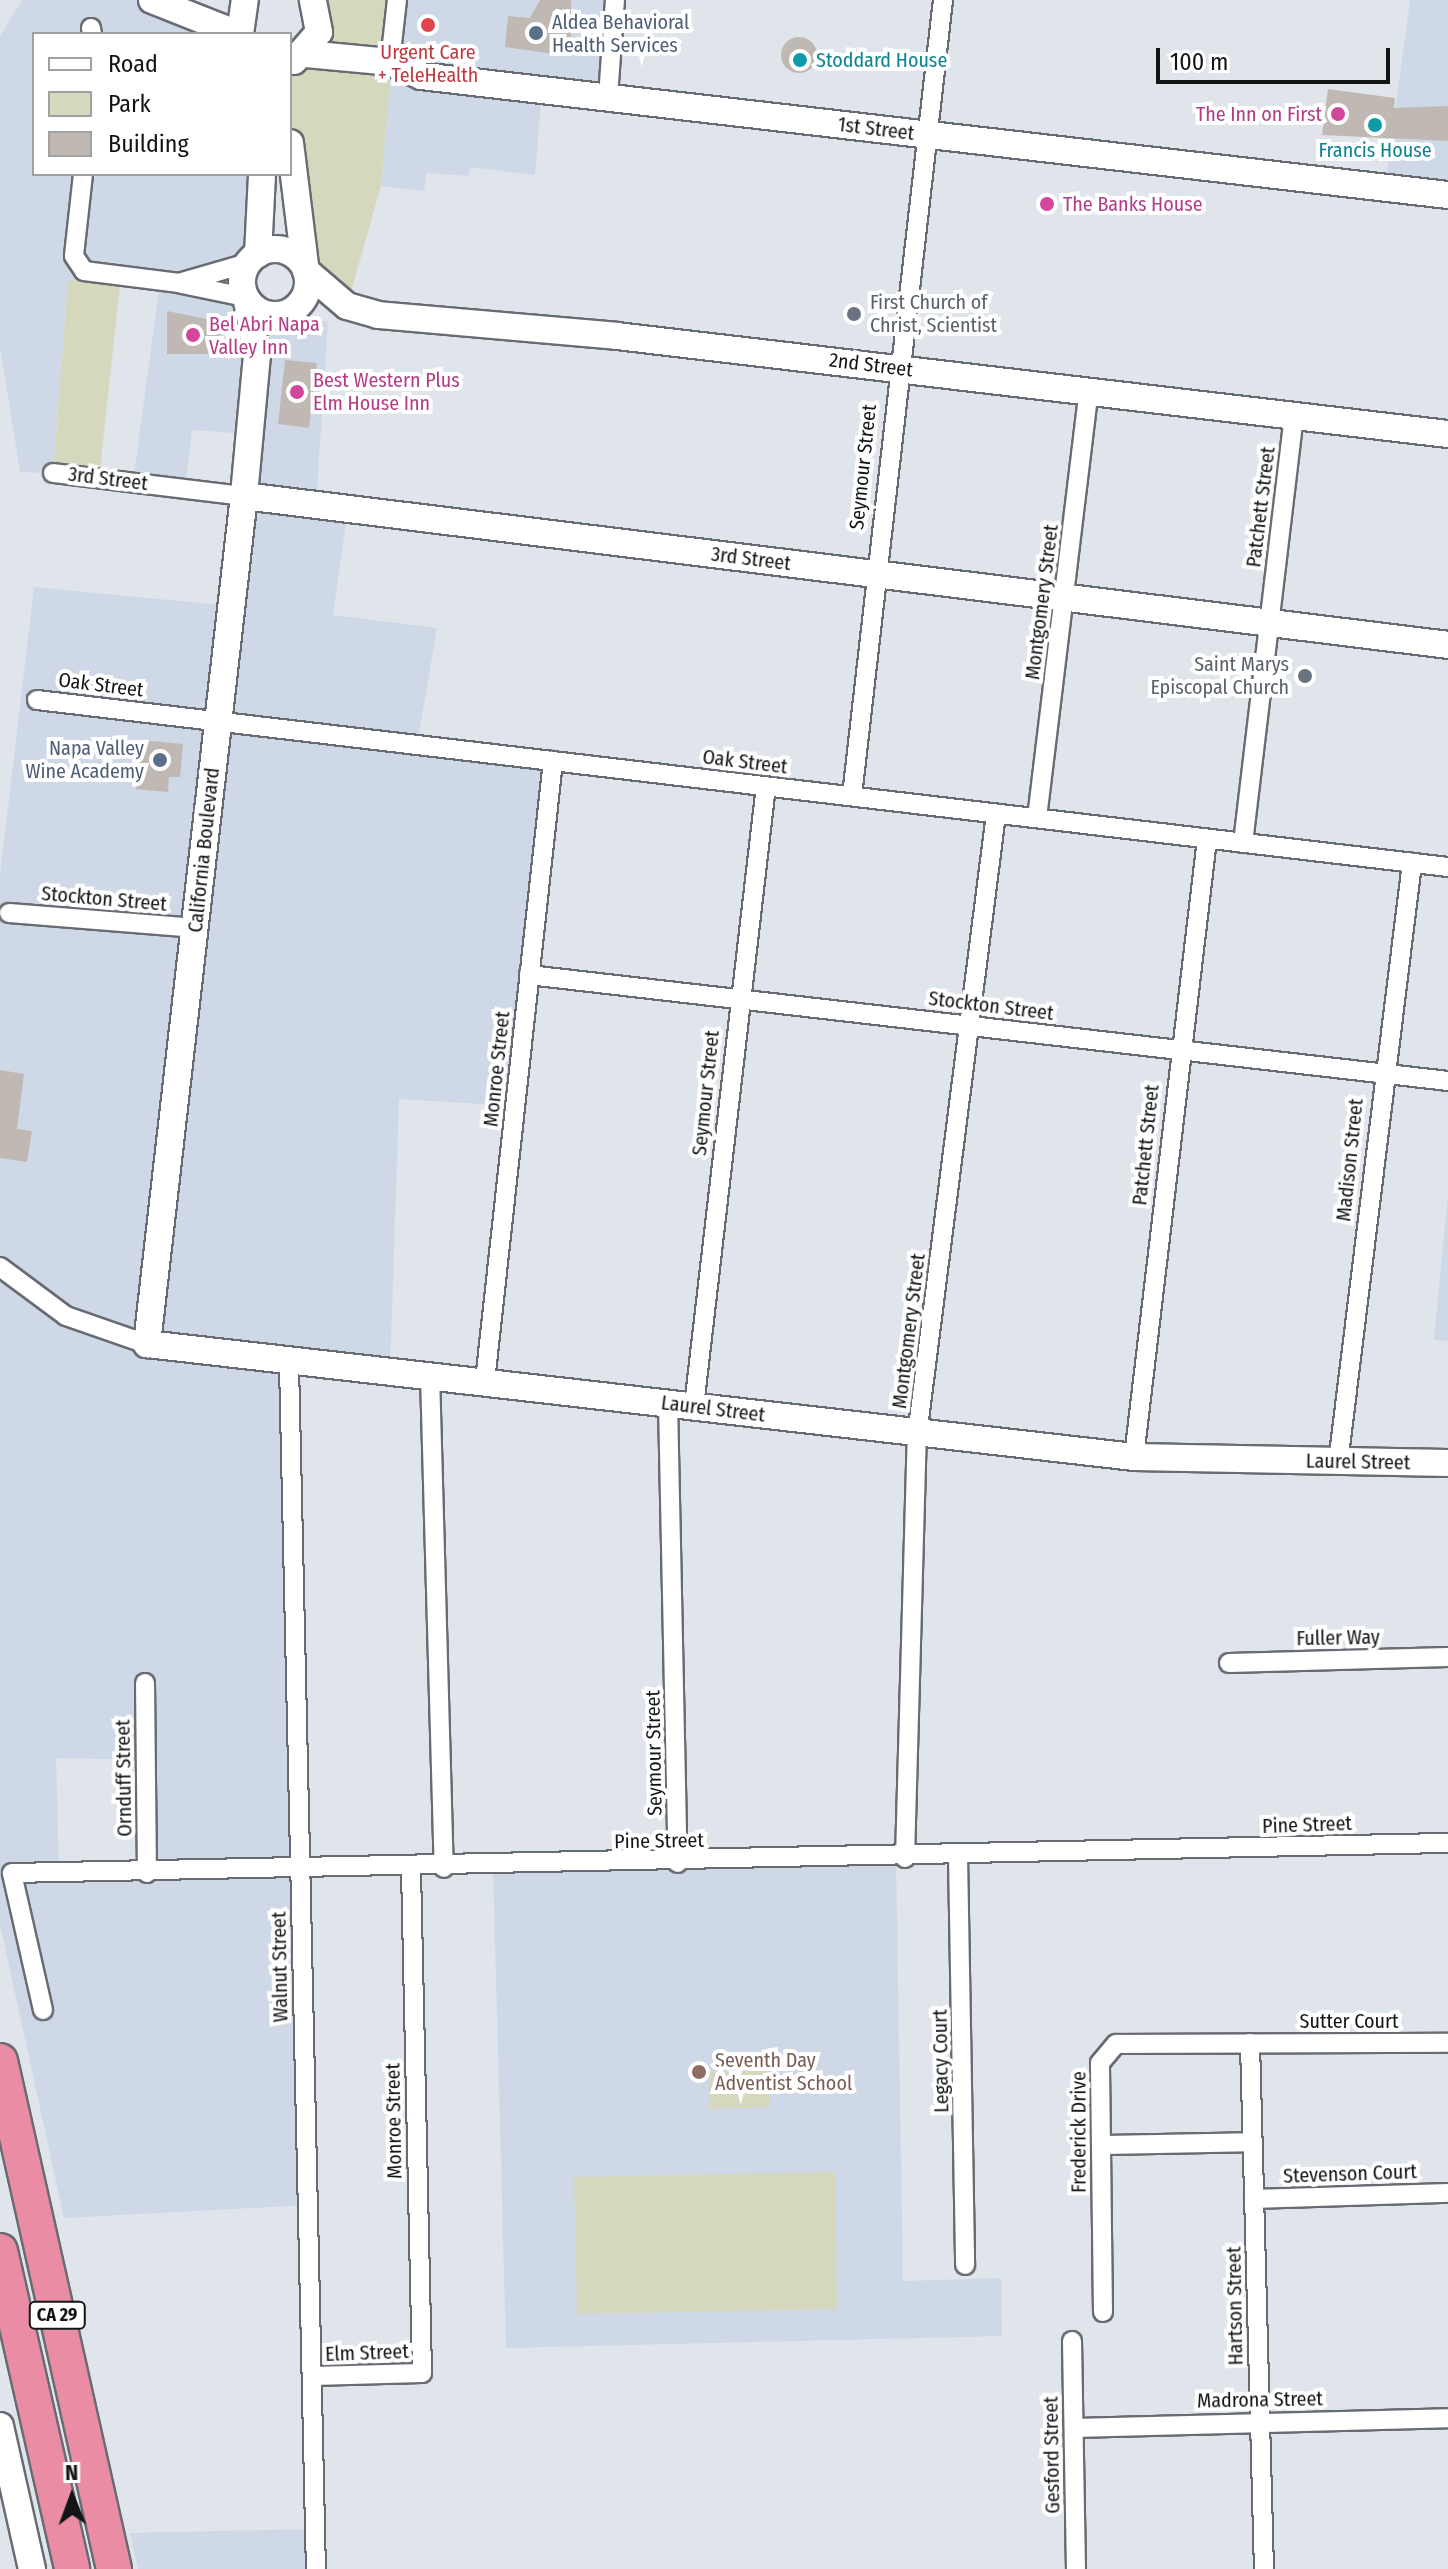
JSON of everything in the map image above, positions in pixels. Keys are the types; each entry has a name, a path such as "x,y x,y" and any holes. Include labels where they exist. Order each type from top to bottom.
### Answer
{"highway":[{"name":"CA 29","path":"0,2061 114,2569"},
{"name":"CA 29","path":"0,2251 72,2569"}],"street":[{"path":"152,0 234,32"},
{"path":"239,32 245,0"},
{"path":"296,64 319,32 313,0"},
{"path":"390,62 397,0"},
{"path":"608,97 615,0"},
{"name":"Seymour Street","path":"852,796 895,368 930,135 943,0"},
{"name":"1st Street","path":"296,64 390,62 421,76 1448,195"},
{"path":"83,176 78,265 93,274 179,283 246,299 263,313 284,315 302,302 305,268 292,160"},
{"path":"246,299 262,176"},
{"path":"179,283 280,250 305,268"},
{"name":"2nd Street","path":"305,268 347,306 378,315 895,368 1448,434"},
{"name":"California Boulevard","path":"147,1344 244,496 257,355 246,299"},
{"name":"California Boulevard","path":"257,355 284,315"},
{"name":"Montgomery Street","path":"1037,818 1089,391"},
{"name":"Patchett Street","path":"1243,843 1294,416"},
{"name":"3rd Street","path":"53,473 1448,645"},
{"name":"Oak Street","path":"37,700 1448,867"},
{"name":"Monroe Street","path":"485,1381 553,761"},
{"name":"Seymour Street","path":"678,1863 681,1404 766,786"},
{"name":"Montgomery Street","path":"905,1858 917,1435 996,814"},
{"name":"Patchett Street","path":"1134,1457 1179,1050 1207,839"},
{"name":"Madison Street","path":"1338,1463 1382,1073 1412,863"},
{"name":"Stockton Street","path":"9,913 196,928"},
{"name":"Stockton Street","path":"529,975 1448,1081"},
{"name":"Laurel Street","path":"0,1267 66,1316 147,1344 289,1364 485,1381 917,1435 1134,1457 1448,1463"},
{"name":"Walnut Street","path":"289,1364 316,2569"},
{"path":"430,1375 444,1868"},
{"name":"Fuller Way","path":"1229,1663 1448,1657"},
{"name":"Ornduff Street","path":"145,1683 147,1873"},
{"name":"Pine Street","path":"43,2010 12,1873 300,1872 1448,1843"},
{"name":"Legacy Court","path":"958,1856 965,2265"},
{"name":"Monroe Street","path":"411,1868 422,2373"},
{"name":"Sutter Court","path":"1250,2043 1448,2043"},
{"name":"Hartson Street","path":"1250,2043 1264,2569"},
{"name":"Frederick Drive","path":"1103,2312 1100,2063 1116,2044 1250,2043"},
{"path":"1101,2145 1253,2142"},
{"name":"Stevenson Court","path":"1254,2199 1448,2193"},
{"name":"Gesford Street","path":"1072,2341 1076,2569"},
{"name":"Elm Street","path":"313,2376 422,2373"},
{"name":"Madrona Street","path":"1074,2428 1448,2418"},
{"path":"0,2426 32,2569"}],"shaded area":[{"path":"22,0 152,0 233,32 32,32 32,176 262,176 258,254 181,282 247,301 257,354 284,315 328,322 316,504 348,509 333,615 437,628 417,745 553,761 515,1106 399,1099 390,1372 289,1364 309,2205 64,2218 0,1924 0,875 34,587 231,606 249,434 192,430 185,489 133,482 160,282 68,282 53,473 20,472 0,347 0,36","holes":["56,1758 146,1760 147,1873 59,1873"]},
{"path":"397,0 615,0 608,97 542,90 535,175 470,167 468,176 426,173 424,191 381,186"},
{"path":"1410,0 1448,0 1448,195 1385,188"},
{"path":"1448,1194 1448,1341 1434,1340"},
{"name":"Seventh Day Adventist School","path":"896,1858 903,2281 1001,2278 1002,2336 506,2348 493,1867"},
{"path":"315,2529 316,2569 138,2569 130,2533"}],"green space":[{"path":"313,0 397,0 381,186 347,306 306,270 292,160 292,76 306,54"},
{"path":"93,274 121,277 99,478 53,473 68,282"},
{"path":"769,2071 770,2107 710,2109 709,2072"},
{"path":"835,2172 837,2309 577,2314 574,2177"}],"building":[{"name":"Aldea Behavioral Health Services","path":"540,0 571,0 571,47 562,55 505,47 508,16 530,18"},
{"name":"Stoddard House","path":"799,37 811,43 817,55 811,67 799,73 787,67 781,55 787,43"},
{"path":"1328,89 1395,98 1394,108 1448,106 1448,141 1322,135"},
{"name":"Bel Abri Napa Valley Inn","path":"167,311 221,322 218,354 167,354"},
{"name":"Best Western Plus Elm House Inn","path":"285,360 317,363 309,428 278,424"},
{"name":"Napa Valley Wine Academy","path":"140,740 183,744 180,777 169,777 168,792 136,789"},
{"path":"0,1070 24,1074 17,1129 32,1131 27,1162 0,1158"}],"place":[{"name":"Urgent Care + TeleHealth","path":"428,25"},
{"name":"Aldea Behavioral Health Services","path":"536,33"},
{"name":"Stoddard House","path":"800,60"},
{"name":"The Inn on First","path":"1338,114"},
{"name":"Francis House","path":"1375,125"},
{"name":"The Banks House","path":"1047,204"},
{"name":"First Church of Christ, Scientist","path":"854,314"},
{"name":"Bel Abri Napa Valley Inn","path":"193,335"},
{"name":"Best Western Plus Elm House Inn","path":"297,392"},
{"name":"Saint Marys Episcopal Church","path":"1305,676"},
{"name":"Napa Valley Wine Academy","path":"160,760"},
{"name":"Seventh Day Adventist School","path":"699,2072"}]}
